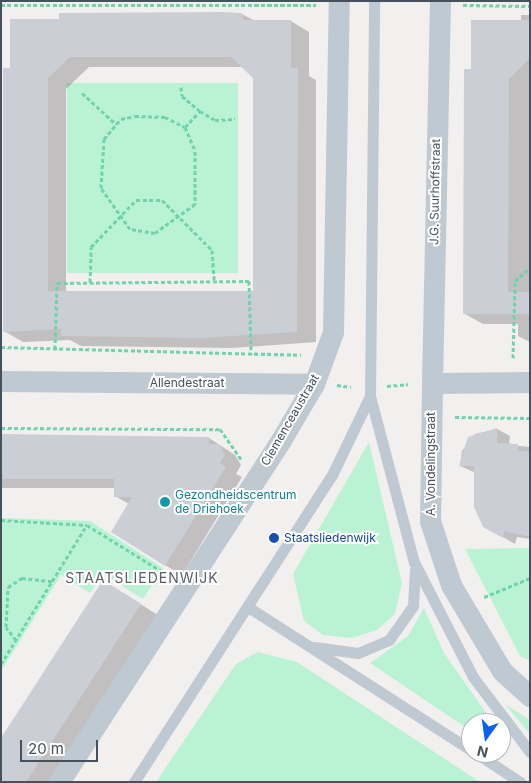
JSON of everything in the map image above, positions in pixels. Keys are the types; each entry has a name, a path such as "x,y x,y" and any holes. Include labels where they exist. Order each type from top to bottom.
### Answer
{"street":[{"name":"Clemenceaustraat","path":"59,782 255,480 314,384 333,332 339,3"},
{"name":"J.G. Suurhoffstraat","path":"432,383 453,3"},
{"name":"Allendestraat","path":"1,381 314,384"},
{"path":"432,383 455,381 521,382"},
{"name":"A. Vondelingstraat","path":"432,383 430,521 451,585 502,671 530,696"}],"lane":[{"path":"374,1 371,391 414,562 472,677 530,752"},
{"path":"134,782 248,607 352,442 371,391"},
{"path":"310,647 358,653 389,640 413,606 414,562"},
{"path":"248,607 461,744"},
{"path":"491,763 520,782"}],"path":[{"path":"1,5 339,3"},
{"path":"459,15 453,3 530,6"},
{"path":"181,87 182,96 200,111 216,120 235,119"},
{"path":"82,93 116,124"},
{"path":"186,127 200,111"},
{"path":"135,116 165,117 186,127 196,151 198,186 195,204 155,233 130,229 120,219 100,188 104,139 116,124 135,116"},
{"path":"90,282 91,247 120,219 136,200 162,200 180,216 212,250 214,281"},
{"path":"521,382 515,281 530,268"},
{"path":"55,349 57,283 249,281 251,354"},
{"path":"1,347 324,356"},
{"path":"455,381 455,425"},
{"path":"314,384 371,391 432,383"},
{"path":"455,417 530,418"},
{"path":"1,428 220,429 255,480"},
{"path":"1,520 87,525 186,587"},
{"path":"1,664 87,525"},
{"path":"16,640 6,627 8,587 22,578 52,581"},
{"path":"479,599 530,578"},
{"path":"475,591 483,606"},
{"path":"1,610 6,611"}],"green space":[{"path":"67,83 238,83 238,273 67,273"},
{"path":"369,442 402,583 395,614 377,630 352,638 323,635 304,621 293,574"},
{"path":"1,518 90,521 163,568 143,599 103,574 90,593 61,575 1,671"},
{"path":"530,548 530,661 520,656 465,549"},
{"path":"424,608 444,653 486,713 461,713 461,724 370,663 408,636"},
{"path":"258,652 297,662 480,782 156,782 236,664"},
{"path":"505,704 530,720 530,734"}],"building":[{"path":"222,12 242,13 243,20 291,20 291,68 298,68 297,332 201,338 61,336 61,329 3,332 3,68 10,68 10,19 59,19 59,13","holes":["70,57 231,57 253,78 253,291 48,291 48,78"]},
{"path":"471,20 530,20 530,58 509,79 508,292 530,292 530,314 463,314 464,69 471,69"},
{"path":"497,428 497,443 518,444 518,451 530,451 530,537 504,531 503,538 483,527 474,507 474,466 459,466 468,437"},
{"name":"Gezondheidscentrum de Driehoek","path":"1,434 209,437 209,444 219,444 225,455 220,463 226,467 165,566 111,532 132,497 114,497 114,479 1,479"},
{"path":"103,580 141,604 26,782 1,782 1,738"}],"place":[{"name":"Gezondheidscentrum de Driehoek","path":"165,502"},
{"name":"Staatsliedenwijk","path":"274,538"}],"district":[{"name":"STAATSLIEDENWIJK","path":"142,578"}]}
